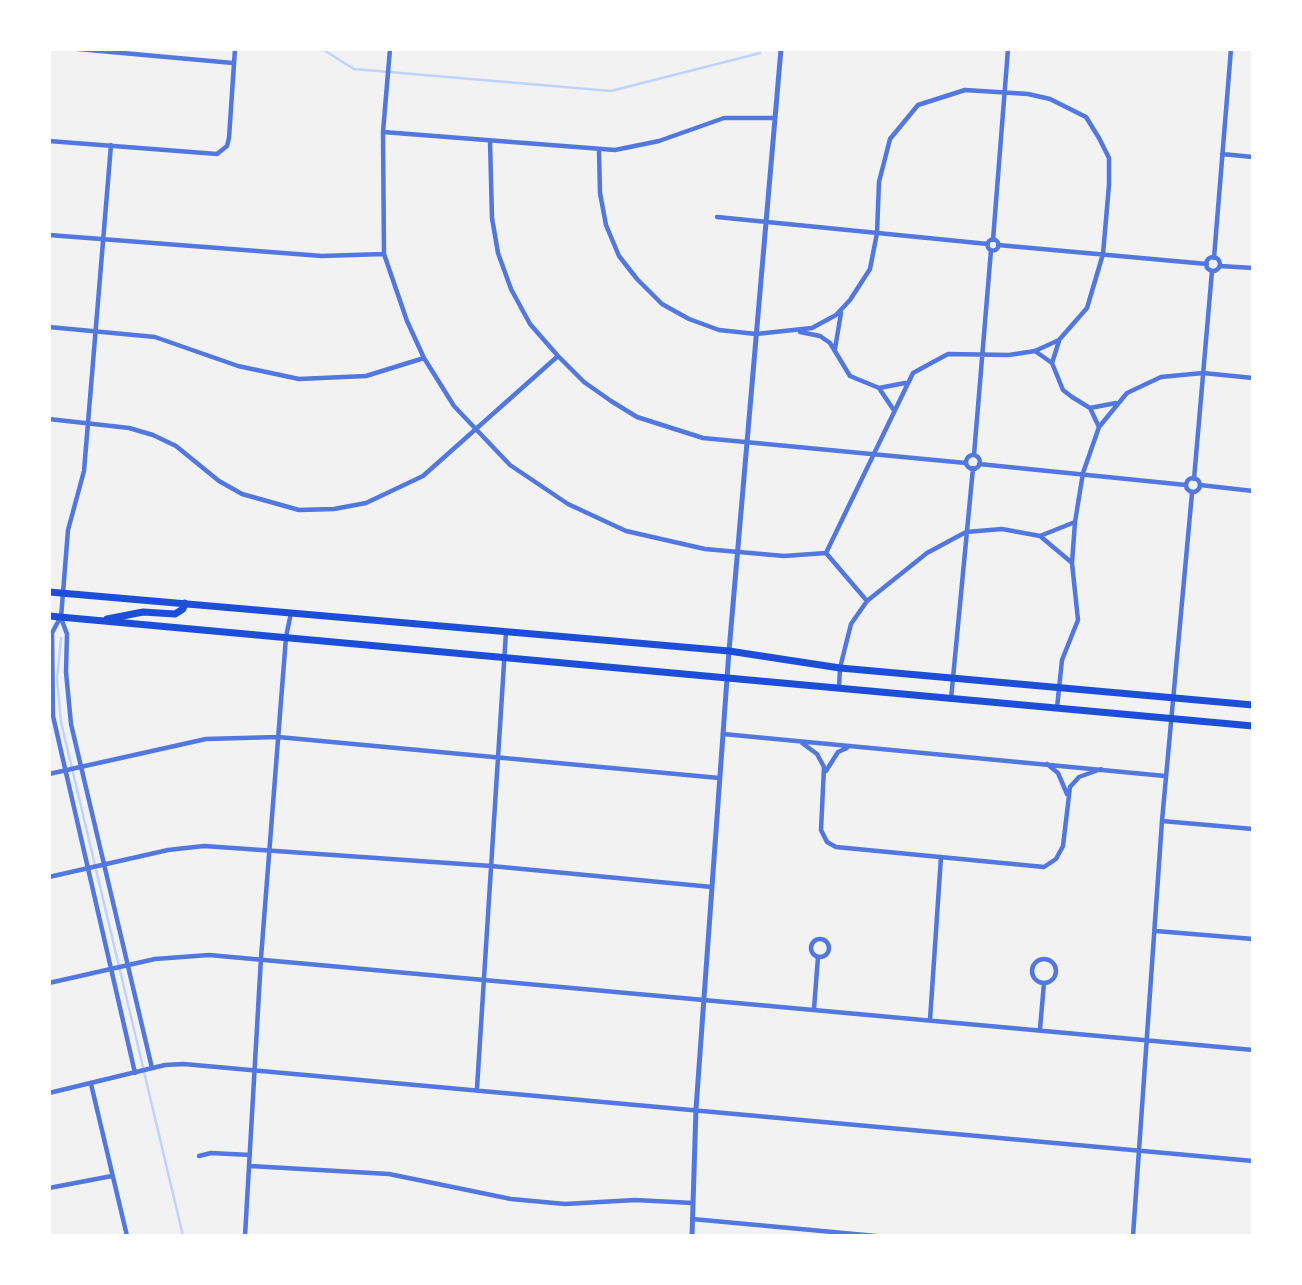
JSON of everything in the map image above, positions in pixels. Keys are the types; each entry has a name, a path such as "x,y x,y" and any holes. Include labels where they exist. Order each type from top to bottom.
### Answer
{"main road":[{"path":"49,592 729,651 840,668 1253,705"},
{"path":"96,621 143,612 176,614 183,609 185,603"},
{"path":"49,617 728,676 1253,726"}],"street":[{"path":"78,49 233,63"},
{"path":"49,141 212,153 227,146 235,49"},
{"path":"390,49 383,132 384,254 407,321 424,358 454,406 510,465 541,488 626,531 665,542 737,552 785,556 826,553"},
{"path":"692,1236 696,1109 719,778 782,49"},
{"path":"718,217 766,224 988,244 993,240 1007,49"},
{"path":"1220,266 1214,258 1231,49"},
{"path":"826,553 906,383 920,367 948,354 1009,355 1035,351 1059,340 1087,308 1103,254 1109,158 1086,117 1050,99 1005,90 965,90 918,105 900,123 890,139 882,162 877,233 870,269 842,310 835,350"},
{"path":"383,132 600,150 643,145 724,118 775,117"},
{"path":"490,141 489,186 498,254 511,289 530,324 584,382 637,417 704,438 966,463 973,468"},
{"path":"111,145 98,330 84,471 68,530 61,618 67,634 67,705 152,1068"},
{"path":"600,150 600,193 606,225 619,256 662,304 689,319 719,330 756,334 812,328 842,310"},
{"path":"1222,154 1253,156"},
{"path":"49,235 323,256 384,254"},
{"path":"993,240 998,245 1207,264 1214,258"},
{"path":"974,455 991,250 988,244"},
{"path":"991,250 998,245"},
{"path":"1186,485 1194,478 1212,271 1207,264"},
{"path":"1212,271 1220,266 1253,268"},
{"path":"49,327 155,337 238,366 299,379 366,376 424,358"},
{"path":"796,331 820,336 835,350 850,376 879,388 906,383"},
{"path":"1052,363 1059,340"},
{"path":"1035,351 1052,363 1063,390 1090,408 1099,427"},
{"path":"49,419 89,422 153,435 176,446 219,481 242,494 299,510 334,509 366,503 423,476 558,356"},
{"path":"1057,708 1062,660 1078,620 1072,563 1075,522 1083,473 1099,427 1127,393 1161,377 1203,373 1253,378"},
{"path":"879,388 894,410"},
{"path":"1090,408 1117,403"},
{"path":"966,463 968,457 974,455"},
{"path":"974,455 979,459 979,464"},
{"path":"973,468 979,464 1083,473 1186,485 1192,493"},
{"path":"951,699 973,468"},
{"path":"1194,478 1200,485 1253,491"},
{"path":"1133,1236 1170,719 1192,493 1200,485"},
{"path":"1040,536 1075,522"},
{"path":"839,688 840,668 851,624 867,601 927,553 966,532 1002,529 1040,536 1072,563"},
{"path":"826,553 867,601"},
{"path":"245,1236 261,958 272,850 286,637 291,612"},
{"path":"61,618 52,633 50,663 53,716 63,770 135,1073"},
{"path":"477,1088 506,631"},
{"path":"723,734 1165,776"},
{"path":"49,774 206,739 278,737 719,778"},
{"path":"802,743 817,754 825,773"},
{"path":"848,747 838,752 825,773 821,818 827,842 836,847 1044,867 1056,859 1063,846 1068,795 1079,777 1101,769"},
{"path":"1047,764 1058,773 1068,795"},
{"path":"1162,821 1253,829"},
{"path":"49,877 168,850 204,846 491,866 712,887"},
{"path":"930,1020 941,857"},
{"path":"1156,931 1253,939"},
{"path":"817,939 823,939 829,949 826,955 818,957 813,954 811,946 817,939"},
{"path":"49,983 182,955 261,958 1253,1050"},
{"path":"814,1009 818,957"},
{"path":"1044,959 1051,961 1056,971 1054,978 1044,983 1037,980 1033,973 1034,965 1044,959"},
{"path":"1040,1029 1044,983"},
{"path":"49,1093 152,1068 184,1064 477,1088 1253,1161"},
{"path":"92,1084 127,1236"},
{"path":"199,1157 211,1153 250,1156"},
{"path":"250,1166 389,1174 499,1197 565,1204 635,1200 693,1203"},
{"path":"49,1188 112,1176"},
{"path":"692,1219 876,1236"}],"waterway":[{"path":"322,49 354,69 611,91 760,53"},
{"path":"61,638 57,679 61,722 183,1236"}]}
